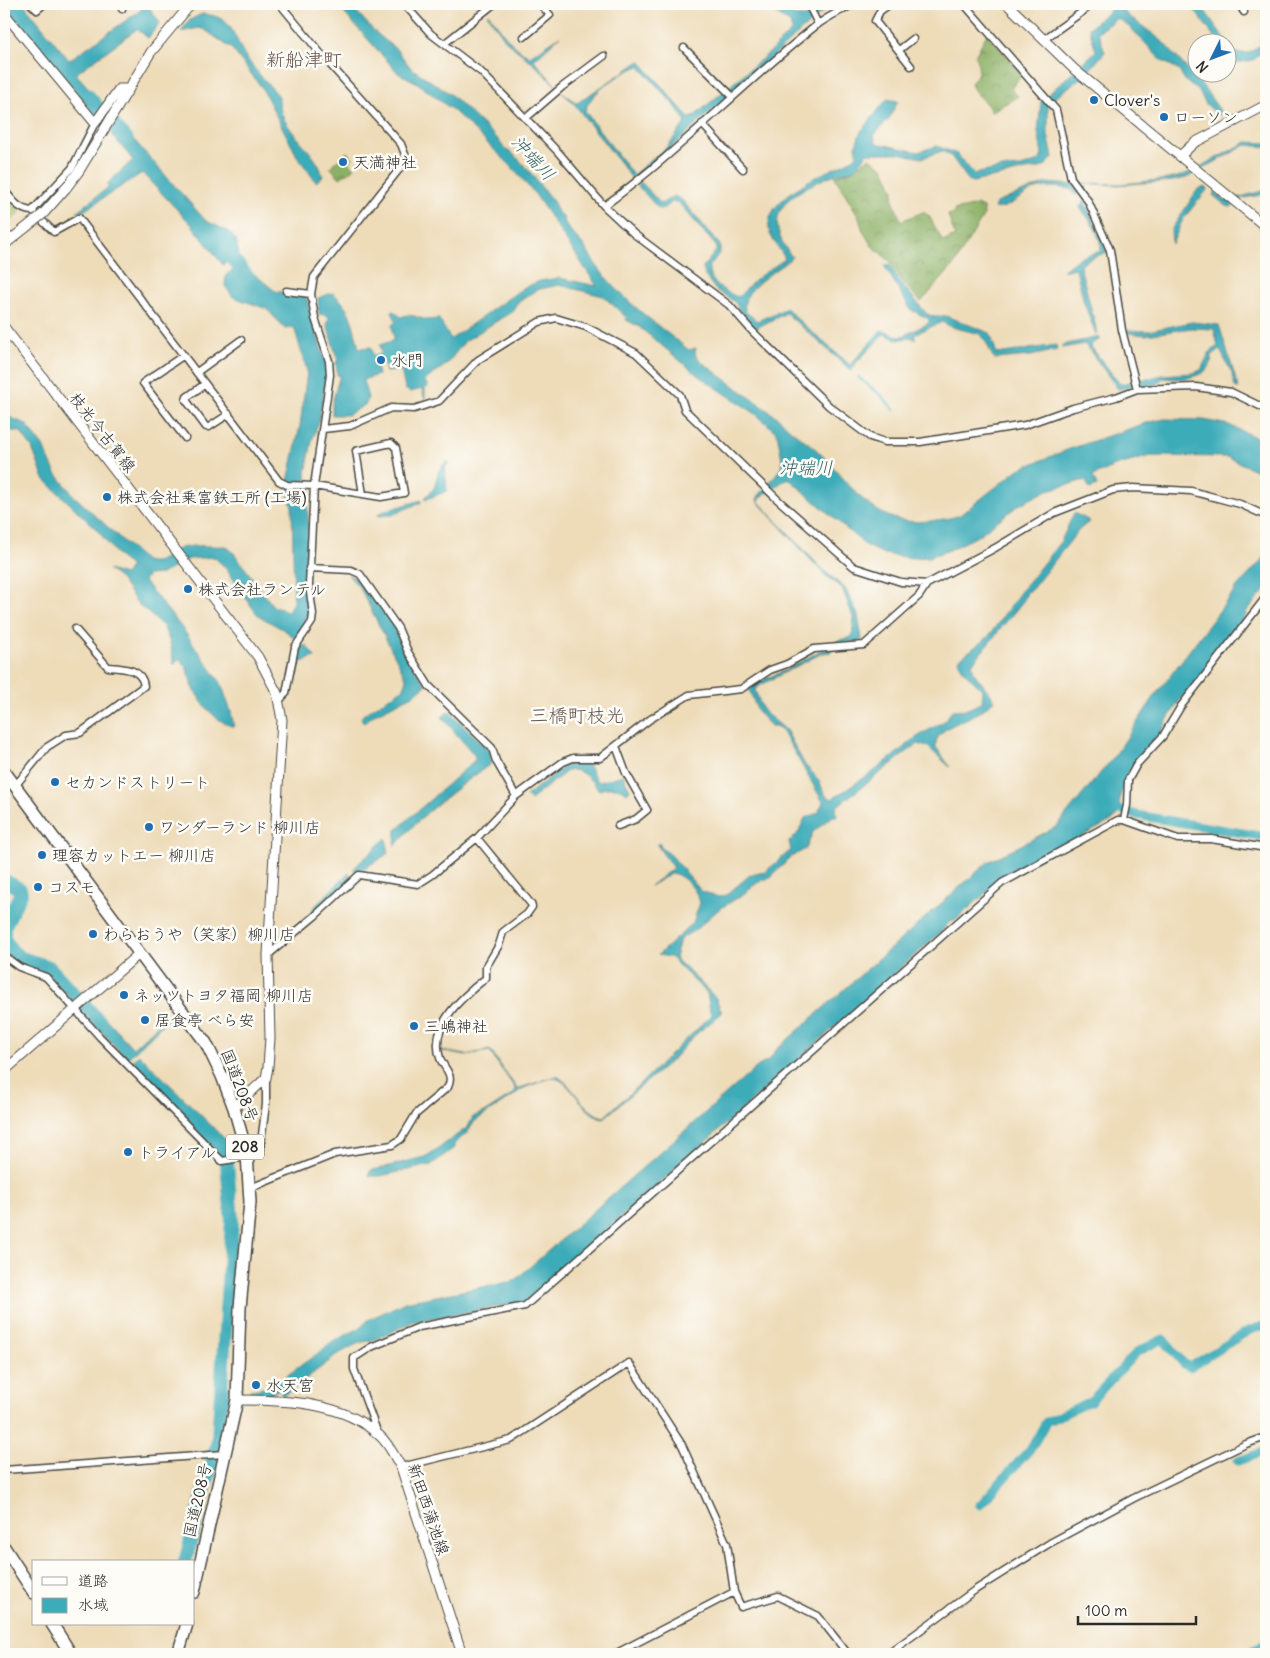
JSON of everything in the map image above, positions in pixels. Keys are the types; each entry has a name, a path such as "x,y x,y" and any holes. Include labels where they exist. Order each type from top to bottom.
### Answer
{"highway":[{"name":"国道208号","path":"4,770 206,1044 222,1076 234,1108 250,1188 249,1222 240,1308 237,1400 195,1587"},
{"path":"4,1540 32,1582"},
{"path":"4,1547 32,1590"},
{"path":"53,1626 70,1654"},
{"path":"59,1626 75,1654"},
{"path":"178,1654 186,1626"}],"main road":[{"path":"4,245 43,214 66,188 100,138 151,52 191,4"},
{"path":"1008,4 1075,70 1266,227"},
{"path":"6,19 96,121 119,89 129,89"},
{"path":"1180,156 1194,143 1266,105"},
{"name":"枝光今古賀線","path":"4,327 258,657 270,677 279,701 282,720 268,955 270,1038 266,1078"},
{"path":"4,1071 140,952"},
{"path":"234,1108 266,1078"},
{"name":"新田西蒲池線","path":"237,1400 302,1402 341,1414 363,1424 388,1444 401,1468 462,1654"}],"street":[{"path":"31,4 36,10 44,4"},
{"path":"279,701 286,693 295,647 312,622 314,614 309,585 309,568 314,486 330,386 330,361 315,318 312,285 319,268 375,200 406,156 401,144 326,60 280,4"},
{"path":"404,4 421,25 481,72 526,118 604,206 634,234 729,306 829,406 870,437 885,442 920,442 1025,425 1072,408 1116,397 1137,388 1196,387 1231,392 1266,409"},
{"path":"445,44 494,4"},
{"path":"524,37 550,15 540,4"},
{"path":"808,4 817,22"},
{"path":"604,206 638,181 702,124 731,95 817,22 853,4"},
{"path":"890,4 880,11 875,21 911,66"},
{"path":"964,4 1056,110 1071,178 1088,201 1110,250 1122,330 1137,388"},
{"path":"1043,40 1094,4"},
{"path":"1239,4 1244,12"},
{"path":"899,50 914,39"},
{"path":"684,48 731,95"},
{"path":"526,118 560,89 604,56"},
{"path":"32,211 72,168 96,121"},
{"path":"702,124 743,169"},
{"path":"4,190 24,210 32,211 54,232 78,218 279,481 287,485 314,486 381,497 404,493 396,448 392,443 356,451 363,494"},
{"path":"286,291 312,294"},
{"path":"323,430 350,426 391,408 414,409 438,401 478,360 539,322 556,318 586,327 636,353 680,395 685,410 777,499 854,567 886,579 927,584"},
{"path":"197,372 241,340"},
{"path":"184,355 143,383 185,438"},
{"path":"205,384 187,397 186,400 206,427 210,427 229,414"},
{"path":"268,955 359,876 418,884 432,875 477,838 516,796 563,762 573,758 600,758 649,720 689,695 742,689 770,670 787,664 814,649 864,645 919,596 927,584 988,552 1054,513 1113,490 1133,488 1191,491 1240,504 1266,516"},
{"path":"309,568 351,570 360,574 398,628 408,652 429,686 492,748 496,761 516,796"},
{"path":"1124,818 1128,805 1128,780 1137,764 1163,736 1181,706 1266,597"},
{"path":"15,786 47,747 66,735 80,733 144,686 143,679 138,674 128,669 108,667 75,629"},
{"path":"616,746 626,773 647,810 636,819 618,826"},
{"path":"379,1435 354,1369 354,1358 371,1347 419,1328 525,1306 1002,883 1124,818 1178,838 1211,839 1266,848"},
{"path":"250,1188 335,1154 392,1145 401,1139 416,1114 448,1087 450,1082 449,1072 440,1056 438,1034 440,1027 465,995 486,978 486,967 499,946 503,932 527,914 532,907 477,838"},
{"path":"4,956 19,967 46,977 222,1161 260,1150 266,1104 266,1078"},
{"path":"401,1468 511,1440 629,1363 682,1445 727,1544 734,1592 741,1607 778,1596 818,1616 848,1654"},
{"path":"888,1654 975,1590 1058,1538 1200,1466 1266,1437"},
{"path":"4,1470 224,1454"},
{"path":"615,1654 734,1592"}],"green space":[{"path":"987,34 1022,74 1011,89 1018,96 991,112 974,90 971,83 978,71 975,56"},
{"path":"347,152 353,158 349,162 355,168 340,178 330,167"},
{"path":"869,158 883,167 894,190 893,201 901,221 923,212 929,216 943,242 955,236 948,215 955,213 954,210 977,205 983,208 984,215 954,265 921,302 901,280 891,262 872,246 863,231 858,215 836,179 835,176 851,171"},
{"path":"4,193 20,212 4,226"}],"water":[{"path":"774,3 794,15 805,17 824,6 833,4 807,25 746,81 733,92 730,92 726,98 634,181 572,101 561,92 577,103 640,61 689,118 692,118 769,53 792,30 790,23 761,4","holes":["639,66 676,107 686,122 667,147 633,175 585,111 593,97 607,84"]},
{"path":"8,4 24,4 69,60 141,10 142,4 147,4 160,23 148,38 137,29 78,72 77,75 102,103 94,114 5,6"},
{"name":"沖端川","path":"336,4 350,4 374,31 397,50 411,68 449,93 496,137 505,149 517,158 552,200 567,227 608,280 633,305 689,350 696,348 695,354 703,363 781,420 789,429 814,448 866,502 893,518 910,521 930,521 960,515 1019,469 1067,450 1149,422 1165,419 1204,420 1229,425 1266,442 1266,475 1227,457 1151,456 1115,466 1093,476 1097,486 1090,489 1085,480 1048,490 1019,505 976,537 947,551 929,557 912,558 884,554 865,545 788,478 759,498 759,502 824,571 845,588 858,615 862,640 851,643 837,642 831,652 822,653 757,687 755,690 763,711 786,730 805,765 818,779 825,795 832,799 873,772 917,737 946,720 952,710 968,709 982,702 983,691 963,670 958,660 988,637 1021,591 1061,541 1074,513 1090,521 1079,530 1032,589 1027,592 1024,600 972,664 974,673 995,700 979,712 950,726 940,735 936,747 950,767 928,747 918,744 836,807 837,816 833,816 813,832 806,849 791,857 772,876 753,885 747,892 718,910 695,930 680,939 675,958 716,998 722,1013 695,1035 672,1060 604,1118 597,1116 583,1105 559,1079 551,1078 557,1076 563,1080 585,1105 604,1117 711,1016 707,993 670,957 658,955 693,923 700,903 690,884 672,873 650,886 673,868 657,845 660,843 661,847 672,856 701,891 719,897 726,895 750,875 765,872 791,850 789,842 798,833 805,818 818,813 823,802 783,732 776,726 771,726 758,712 749,689 757,682 786,670 821,650 829,649 836,641 852,637 854,619 842,588 823,573 757,501 758,497 781,468 782,459 777,433 756,414 700,377 638,326 626,320 627,318 603,296 559,285 536,290 516,304 513,311 465,341 447,364 425,381 428,387 425,389 425,401 422,389 410,392 405,389 401,370 386,372 380,345 394,340 392,325 396,321 392,312 394,311 401,317 410,315 428,320 438,318 451,339 523,288 540,281 559,278 597,286 535,194 509,164 455,112 416,82 398,73"},
{"path":"1110,4 1119,4 1126,14 1161,40 1188,70 1188,82 1199,82 1202,85 1221,112 1219,116 1206,104 1198,90 1184,79 1180,71 1160,59 1134,31 1117,18 1098,32 1105,52 1087,73 1048,103 1048,135 1053,157 1046,165 973,182 969,181 951,156 942,151 922,158 898,153 867,153 857,167 818,182 793,196 784,205 779,215 778,227 782,241 792,257 753,289 747,296 745,304 746,312 757,321 787,308 850,365 881,330 901,337 929,323 929,319 911,310 885,267 885,265 890,264 899,281 927,314 935,317 946,316 990,333 997,354 1056,345 1057,350 1031,356 994,359 980,334 952,327 942,322 915,334 915,340 911,337 898,340 884,334 855,364 852,371 786,313 754,329 742,316 735,302 716,290 705,276 703,267 716,251 716,246 678,202 672,202 665,208 659,209 637,185 641,182 661,204 674,196 682,200 720,245 720,252 709,267 711,277 718,286 738,297 757,278 785,259 771,236 769,229 771,217 777,205 788,195 815,177 853,159 857,155 856,145 860,133 887,99 898,101 889,119 874,135 876,143 918,152 937,146 957,154 974,174 1003,168 1021,167 1039,161 1042,155 1038,132 1041,101 1096,51 1089,28 1111,10"},
{"path":"1190,4 1200,4 1220,32 1211,32"},
{"path":"488,13 511,43 530,56 560,36 534,60 557,87 535,65 506,41"},
{"path":"202,14 221,19 227,24 248,60 279,96 280,108 284,119 319,165 323,176 316,182 297,156 262,88 232,49 205,30 199,28 181,32 190,20"},
{"path":"1266,41 1266,51 1253,60 1238,62 1238,53 1249,53"},
{"path":"118,122 206,221 228,231 236,240 239,254 223,265 191,224 142,173 79,214 77,211 109,187 107,184 133,160 111,134"},
{"path":"1247,142 1266,143 1266,147 1246,145 1186,178 1173,181 1116,185 1079,183 1121,184 1169,179 1184,175"},
{"path":"1046,183 1074,185 1079,193 1076,196 1071,189 1040,188 1031,191 1009,205 994,208 996,203"},
{"path":"1206,187 1207,190 1183,219 1172,244 1171,230 1198,189"},
{"path":"1266,190 1266,194 1240,199 1231,207 1226,206 1213,195 1215,192 1226,201"},
{"path":"1084,200 1108,252 1089,259 1080,266 1097,331 1096,334 1084,303 1076,268 1062,271 1079,258 1101,251 1094,228 1080,208"},
{"path":"242,264 275,291 306,297 326,365 326,379 319,421 312,441 306,473 309,540 303,573 308,614 302,630 294,638 256,613 225,567 214,557 189,559 162,574 148,575 144,581 182,628 221,683 234,727 221,721 204,706 193,687 183,663 179,660 174,664 170,642 163,626 138,604 120,579 108,570 125,575 131,566 118,556 98,531 44,479 32,448 20,431 12,431 4,437 4,415 26,424 43,446 55,472 74,496 145,561 156,562 176,550 186,547 226,546 234,553 273,606 288,611 294,601 292,506 289,499 288,481 300,426 307,371 294,327 285,329 267,309 233,297 225,286 226,275"},
{"path":"332,293 348,310 359,348 371,347 378,375 363,380 368,398 366,404 348,415 332,415 332,403 340,375 337,375 336,362 338,361 327,325 329,316 319,314 318,298"},
{"path":"1192,322 1219,325 1239,389 1235,387 1232,373 1220,350 1213,354 1210,366 1201,374 1182,379 1163,378 1157,384 1118,389 1085,344 1062,348 1062,345 1099,337 1099,340 1092,343 1091,347 1120,384 1163,375 1193,373 1201,370 1209,353 1218,346 1214,329 1191,328 1146,335 1127,333 1125,330 1148,331"},
{"path":"447,461 449,463 445,466 447,491 427,499 425,498 434,488 439,470"},
{"path":"421,500 422,502 392,515 378,516 379,513"},
{"path":"1266,556 1266,589 1246,612 1247,614 1195,686 1180,700 1166,722 1162,733 1138,757 1127,776 1120,796 1119,814 1111,821 1001,879 955,921 949,922 943,930 525,1302 412,1322 377,1339 359,1343 340,1353 283,1396 278,1389 273,1393 251,1396 250,1390 271,1387 336,1340 360,1328 368,1320 405,1302 514,1281 757,1067 770,1059 776,1050 988,862 1056,827 1116,754 1154,697 1239,585"},
{"path":"348,575 358,579 393,624 404,653 426,685 415,694 375,714 364,723 361,718 364,714 404,688 407,680 360,588"},
{"path":"306,645 315,657 301,662 298,675 296,675 300,649"},
{"path":"449,711 490,751 492,763 429,811 395,846 396,830 475,760 475,756 442,717"},
{"path":"573,762 588,764 596,780 599,782 623,775 630,790 627,793 621,789 614,788 599,790 585,775 572,770 567,771 530,800 526,796 564,766"},
{"path":"386,838 389,853 357,873 353,869"},
{"path":"349,873 352,876 314,915 292,933 271,943 273,938 275,939 290,931 313,911 312,909"},
{"path":"95,1007 133,1048 172,1012 173,1014 127,1059 86,1015"},
{"name":"沖端川","path":"490,1050 517,1089 543,1081 528,1086 475,1121 467,1133 454,1144 454,1148 431,1165 380,1176 369,1176 370,1171 428,1156 468,1127 473,1117 487,1111 515,1093 515,1088 489,1051 466,1056 440,1051 466,1055"},
{"path":"139,1054 233,1147 236,1155 222,1157 131,1063"}],"waterway":[{"path":"87,95 127,140"},
{"path":"222,246 251,281"},
{"path":"364,361 393,355"},
{"path":"858,377 882,396 894,410"},
{"path":"1109,806 1137,815 1266,837"},
{"path":"4,880 20,889 21,893 4,927"},
{"path":"4,930 4,939 12,951 21,958 49,967 102,1024"},
{"path":"186,1560 218,1440 232,1221 226,1152 216,1142"},
{"path":"980,1505 1032,1447 1046,1422 1091,1401 1137,1352 1163,1339 1184,1364 1190,1367 1250,1330 1266,1325"},
{"path":"221,1398 228,1397"},
{"path":"1238,1461 1266,1451"},
{"path":"1249,1654 1266,1643"}],"place":[{"name":"Clover's","path":"1094,100"},
{"name":"ローソン","path":"1164,117"},
{"name":"天満神社","path":"343,162"},
{"name":"水門","path":"381,360"},
{"name":"株式会社乗富鉄工所 (工場)","path":"107,497"},
{"name":"株式会社ランテル","path":"188,589"},
{"name":"セカンドストリート","path":"55,782"},
{"name":"ワンダーランド 柳川店","path":"149,827"},
{"name":"理容カットエー 柳川店","path":"42,855"},
{"name":"コスモ","path":"38,887"},
{"name":"わらおうや（笑家）柳川店","path":"93,934"},
{"name":"ネッツトヨタ福岡 柳川店","path":"124,995"},
{"name":"居食亭 べら安","path":"145,1020"},
{"name":"三嶋神社","path":"414,1026"},
{"name":"トライアル","path":"128,1152"},
{"name":"水天宮","path":"256,1385"}],"district":[{"name":"新船津町","path":"304,59"},
{"name":"三橋町枝光","path":"577,715"}]}
